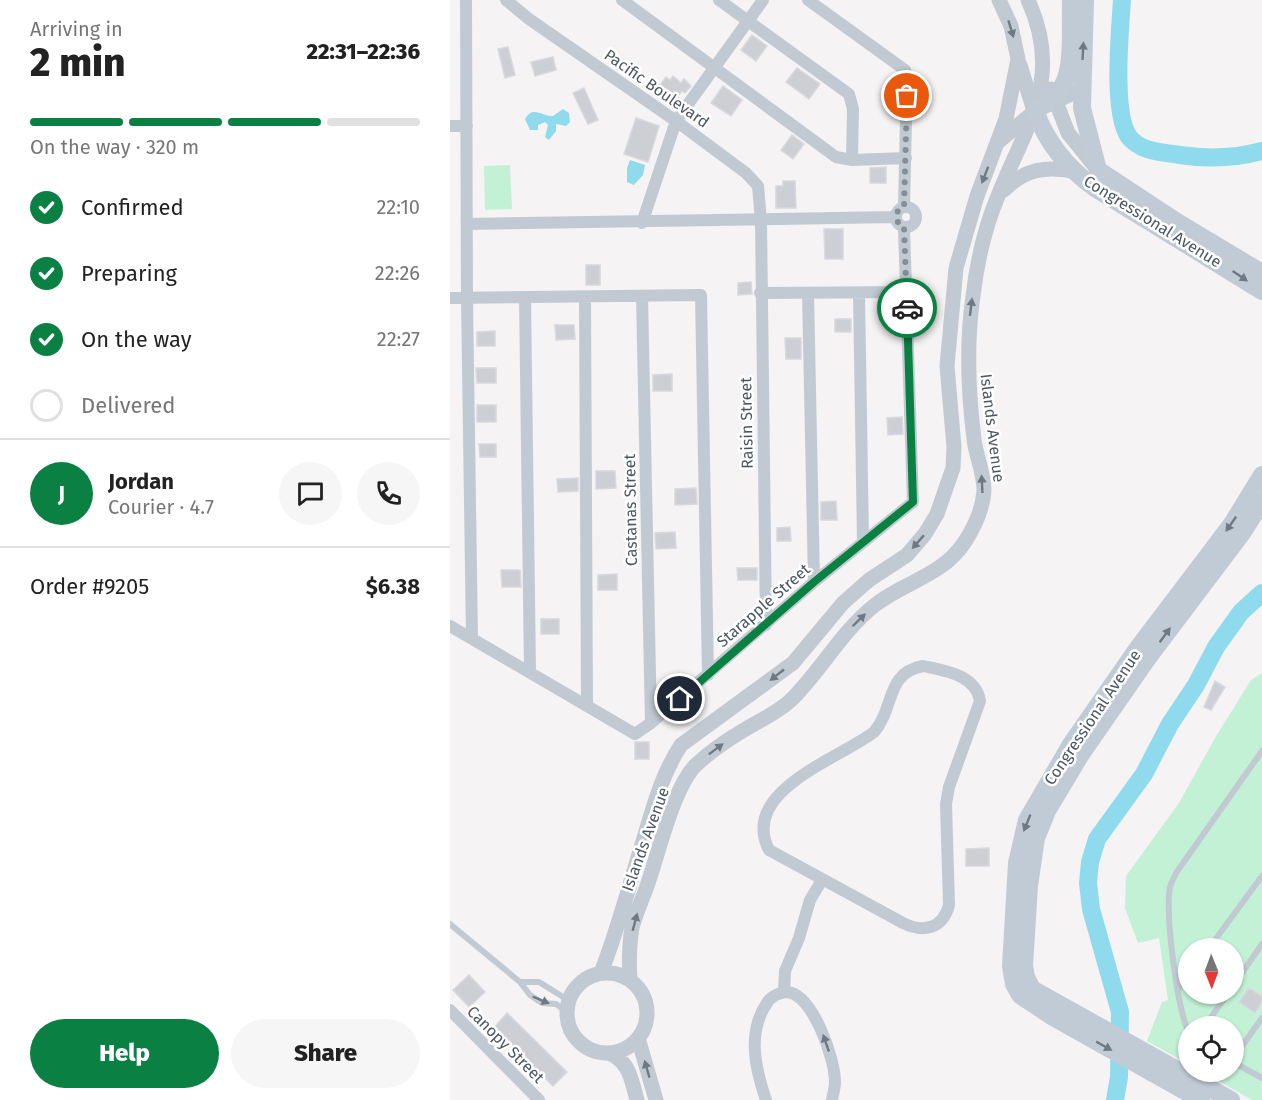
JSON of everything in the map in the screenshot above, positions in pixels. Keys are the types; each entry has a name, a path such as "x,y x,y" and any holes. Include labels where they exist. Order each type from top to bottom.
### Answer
{"main road":[{"path":"1035,111 1054,99 1063,85 1067,72 1071,0"},
{"name":"Congressional Avenue","path":"1085,0 1082,89 1084,120 1098,170 1262,273"},
{"name":"Congressional Avenue","path":"1035,111 1045,135 1073,171 1095,188 1262,291"},
{"name":"Congressional Avenue","path":"1027,995 1012,979 1011,959 1015,886 1020,845 1027,820 1070,746 1138,648 1232,524 1262,475"},
{"name":"Congressional Avenue","path":"1027,995 1024,966 1033,852 1044,819 1063,782 1088,744 1242,533 1262,502"},
{"path":"1027,995 1187,1085 1231,1100"}],"street":[{"path":"466,0 472,639"},
{"name":"Pacific Boulevard","path":"506,0 529,19 746,172 758,186 761,221"},
{"path":"621,0 716,67 836,157 852,160 906,158"},
{"path":"719,0 849,93 853,109 852,160"},
{"path":"642,223 676,121 763,0"},
{"path":"808,0 905,70 907,76 904,207"},
{"name":"Islands Avenue","path":"601,973 620,922 659,788 669,762 681,745 793,663 843,603 869,580 907,555 925,534 937,514 953,468 954,447 947,366 956,268 977,196 1011,101 1018,59 1011,26 999,0"},
{"name":"Islands Avenue","path":"630,980 630,944 638,908 668,820 694,766 716,748 790,702 837,642 857,621 900,589 928,576 950,561 964,544 974,525 984,489 975,442 967,366 976,274 998,196 1035,111 1044,63 1042,39 1028,0"},
{"name":"Congressional Avenue","path":"1018,59 1035,111"},
{"name":"Congressional Avenue","path":"1044,63 1063,121 1077,146 1098,170"},
{"path":"1054,99 1082,89"},
{"path":"998,142 1035,111 1063,121"},
{"path":"450,126 467,126"},
{"path":"998,196 1020,176 1033,170 1046,168 1073,171"},
{"path":"467,224 761,221 900,222 910,226 916,218 913,209 904,207 897,212 900,222 906,292 760,293"},
{"name":"Raisin Street","path":"761,221 760,293 766,625"},
{"path":"808,292 814,582"},
{"name":"Starapple Street","path":"587,705 635,734 708,675 863,541 913,502 906,292"},
{"path":"859,293 863,541"},
{"path":"450,298 701,295 708,675"},
{"name":"Castanas Street","path":"642,296 651,723"},
{"path":"525,297 530,671"},
{"path":"585,297 587,705"},
{"path":"947,366 967,366"},
{"path":"450,626 587,705"},
{"path":"923,666 936,669 963,677 974,685 980,701 949,787 946,804 949,905 943,919 933,927 915,929 822,880 769,850 763,838 765,818 783,789 790,782 874,732 882,723 895,685 902,673 910,668 923,666"},
{"path":"784,992 785,971 810,900 822,880"},
{"path":"609,1053 620,1050 638,1038 644,1029 646,1007 644,997 630,980 616,974 601,973 581,982 567,1006 568,1022 579,1041 598,1052 609,1053 621,1058 628,1066 637,1100"},
{"path":"766,1100 754,1059 757,1019 770,999 784,992 790,993 809,1009 825,1039 835,1082 832,1100"},
{"name":"Canopy Street","path":"450,1010 539,1100"},
{"path":"638,1038 656,1100"}],"lane":[{"path":"1178,989 1172,939 1170,886 1176,873 1262,751"},
{"path":"1216,938 1262,876"},
{"path":"450,924 520,982 530,995 542,1003 567,1006"},
{"path":"1244,970 1262,944"},
{"path":"520,982 538,982 567,1006"},
{"path":"1244,1044 1262,1018"},
{"path":"1244,1067 1262,1078"}],"green space":[{"path":"510,165 512,209 485,210 484,166"},
{"path":"1262,673 1262,1100 1252,1100 1220,1082 1244,1082 1244,1016 1178,1016 1178,1058 1147,1041 1162,1002 1168,1000 1159,938 1138,943 1125,908 1126,876 1179,803 1251,680"}],"water":[{"path":"563,109 569,113 570,122 566,126 556,124 556,131 549,140 545,137 548,125 545,122 538,125 538,130 530,130 525,119 534,112 553,116"},
{"path":"630,160 645,165 643,175 634,185 627,182 627,168"}],"building":[{"path":"752,35 767,46 756,61 741,50"},
{"path":"508,47 515,75 505,78 498,49"},
{"path":"553,57 556,70 535,76 531,62"},
{"path":"797,68 820,84 809,99 786,82"},
{"path":"673,76 681,83 684,79 691,86 685,93 682,91 673,103 663,97 662,92 657,89 666,77 670,80"},
{"path":"723,86 742,100 731,116 711,103"},
{"path":"584,88 598,120 588,124 573,93"},
{"path":"915,90 930,90 930,105 915,106"},
{"path":"636,118 659,126 648,162 624,154"},
{"path":"792,135 804,144 793,159 781,150"},
{"path":"886,167 886,183 870,183 870,168"},
{"path":"783,181 795,181 796,208 776,208 776,186 783,186"},
{"path":"824,229 843,229 843,259 825,259"},
{"path":"586,265 600,265 600,285 586,285"},
{"path":"751,282 752,294 738,295 738,283"},
{"path":"835,319 851,319 851,332 835,332"},
{"path":"555,325 574,325 575,339 556,340"},
{"path":"495,331 495,346 477,346 477,332"},
{"path":"785,338 801,338 801,359 786,359"},
{"path":"476,368 496,368 496,383 477,383"},
{"path":"672,374 672,391 653,391 653,375"},
{"path":"477,405 496,405 496,422 477,422"},
{"path":"902,417 903,434 888,435 887,418"},
{"path":"479,444 496,444 496,457 480,457"},
{"path":"596,471 615,471 616,488 596,489"},
{"path":"578,478 578,491 558,492 557,479"},
{"path":"696,488 697,504 675,505 675,489"},
{"path":"836,501 837,520 821,520 821,502"},
{"path":"790,527 791,541 777,541 777,528"},
{"path":"675,532 676,548 656,549 655,533"},
{"path":"737,568 757,568 757,580 738,580"},
{"path":"501,570 520,570 521,587 502,587"},
{"path":"617,574 617,590 598,590 598,575"},
{"path":"541,619 559,619 559,634 541,634"},
{"path":"1215,681 1225,687 1211,710 1204,707"},
{"path":"635,742 649,742 649,759 635,759"},
{"path":"989,848 989,866 966,866 966,849"},
{"path":"469,975 485,992 469,1007 453,990"},
{"path":"1249,988 1262,996 1262,1002 1255,1013 1242,1004 1244,1004 1244,995"},
{"path":"507,1013 567,1072 553,1086 507,1042 505,1044 491,1031"}],"waterway":[{"path":"1122,0 1119,91 1120,110 1129,137 1146,148 1190,156 1231,156 1262,151"},
{"path":"1115,1100 1119,1077 1120,1012 1091,909 1088,883 1090,862 1097,839 1144,774 1170,724 1196,685 1216,647 1241,612 1262,593"}],"way so far":[{"path":"907,96 904,207 901,207 896,214 896,220 904,227 907,308"}],"route":[{"path":"680,699 814,582 913,502 907,308"}]}
